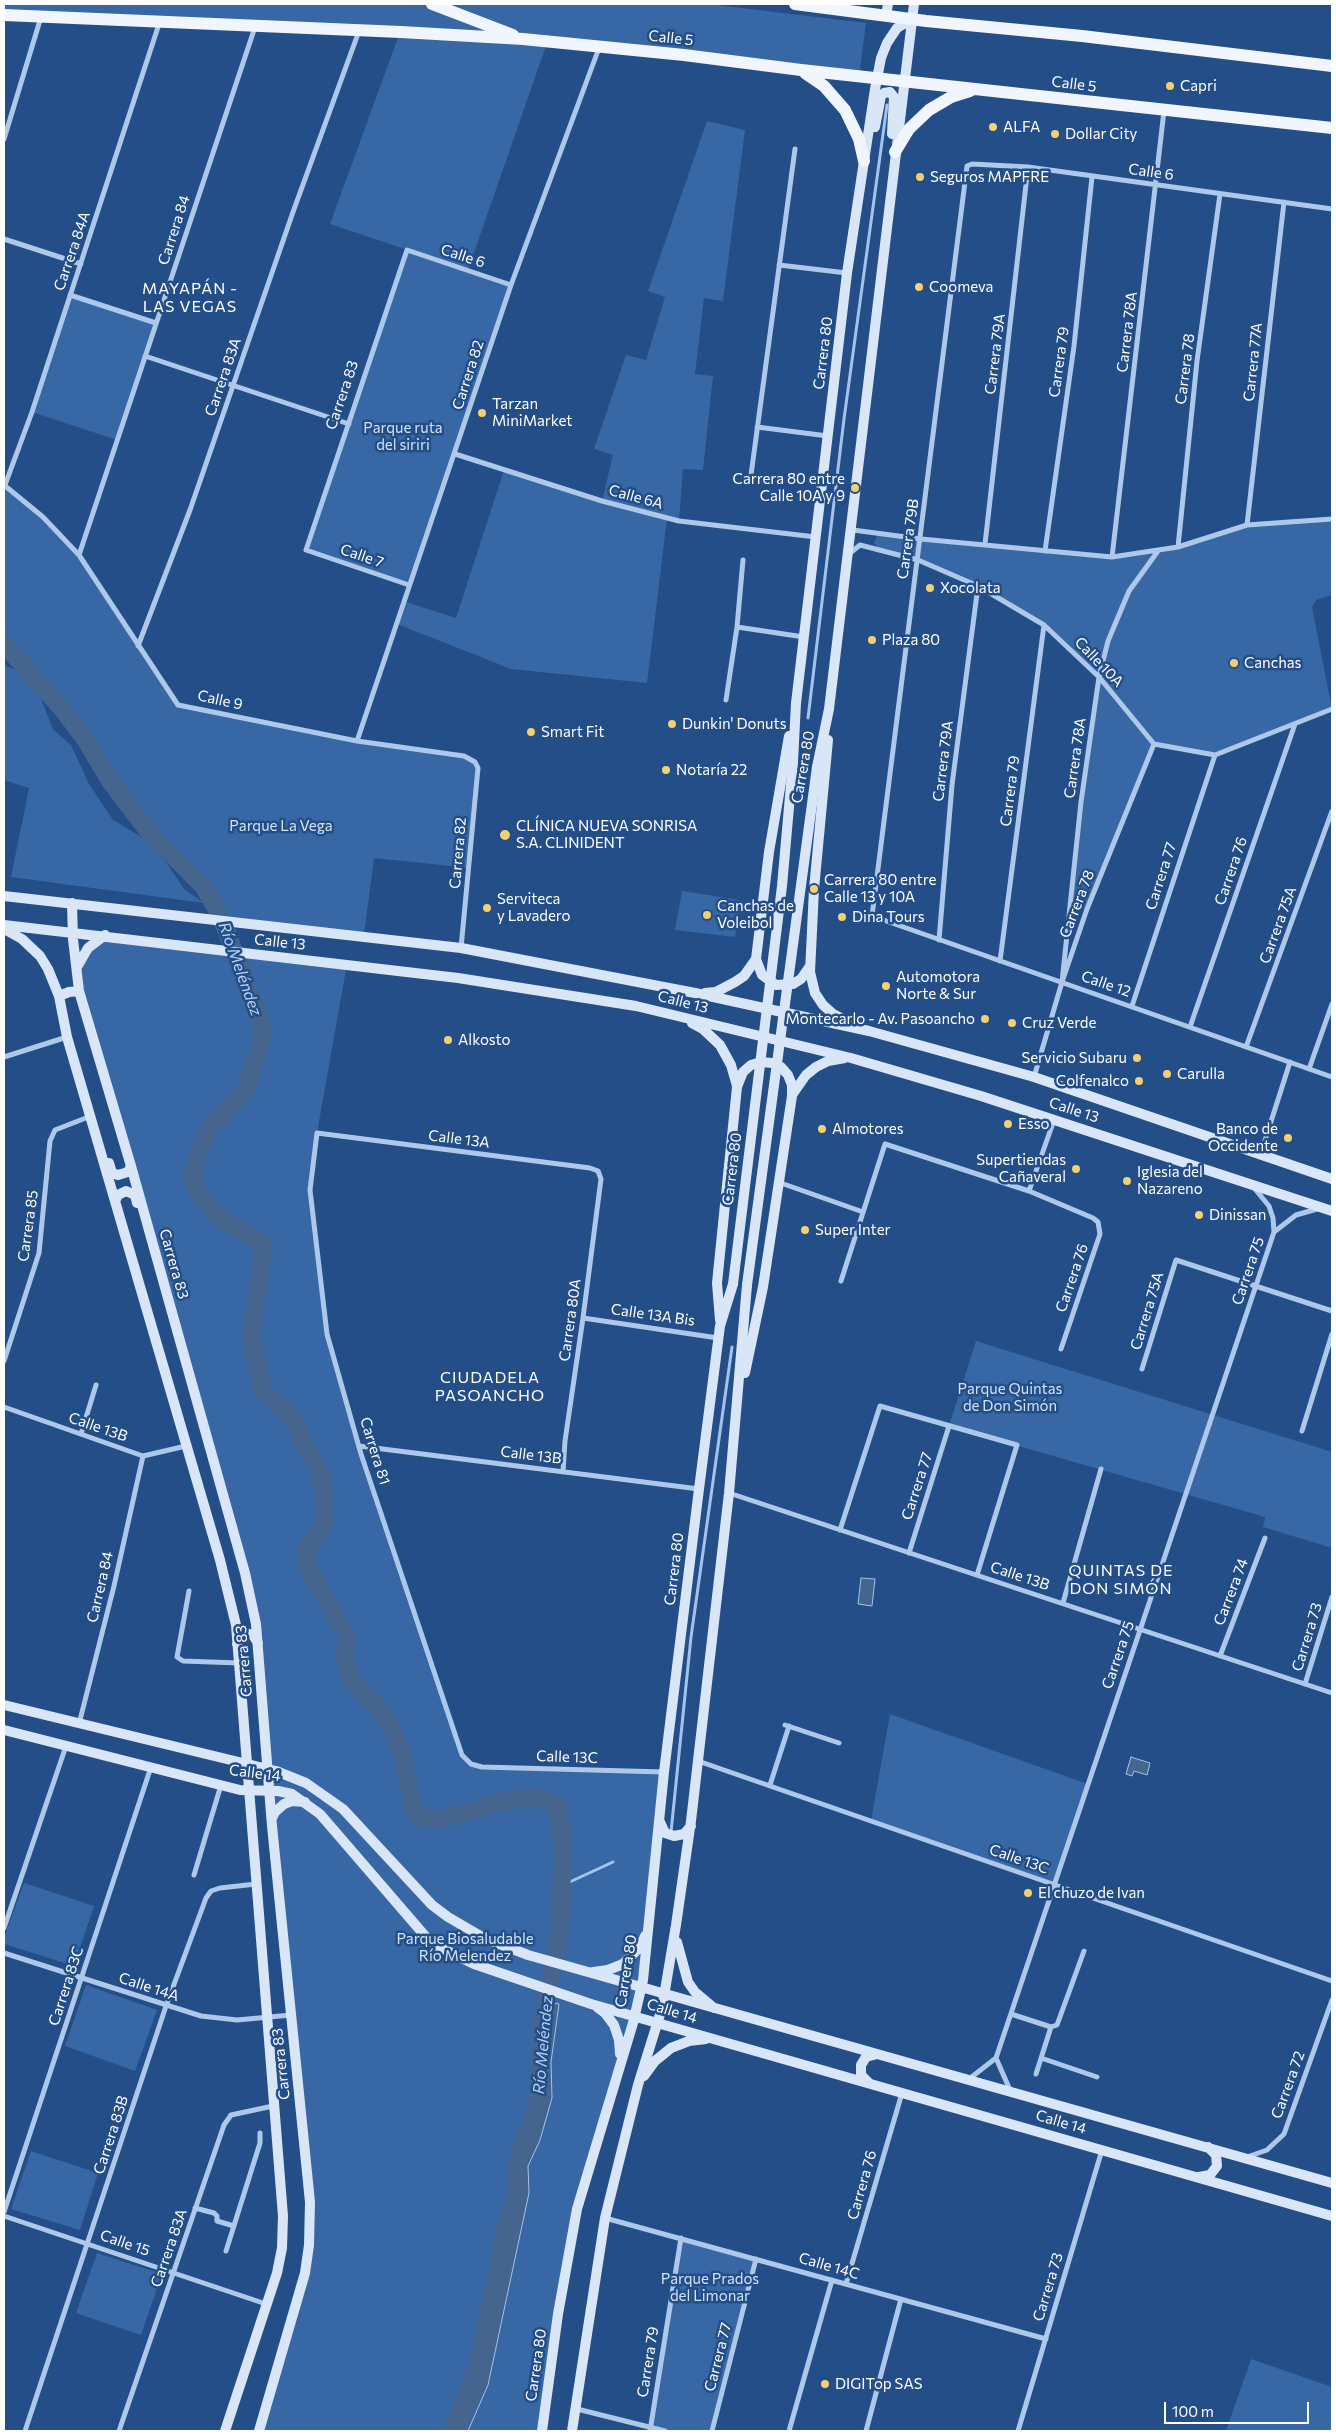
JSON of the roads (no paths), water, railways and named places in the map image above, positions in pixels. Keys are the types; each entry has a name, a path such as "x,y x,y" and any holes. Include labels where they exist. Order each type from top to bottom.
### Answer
{"main road":[{"path":"432,4 524,40"},
{"path":"795,4 887,10 912,19 1082,36 1332,66"},
{"name":"Carrera 80","path":"869,1031 839,1017 822,1005 812,986 810,964 814,890 826,770 829,709 914,4"},
{"name":"Calle 5","path":"4,16 359,30 524,40 684,55 800,70 1332,128"},
{"name":"Carrera 80","path":"756,958 770,848 796,703 848,273 876,78 887,43 898,28 912,19"},
{"path":"800,70 824,86 845,110 856,131 864,162"},
{"path":"895,152 909,129 928,110 951,97 977,89"},
{"path":"864,162 872,142 881,96 888,92 894,97 892,139 895,152"},
{"name":"Carrera 80","path":"542,2431 558,2314 577,2210 641,1988 664,1772 699,1489 720,1326 733,1284 782,886 793,762 796,703"},
{"name":"Carrera 80","path":"572,2431 577,2409 605,2218 638,2085 665,1995 676,1925 691,1821 729,1493 748,1286 817,767 829,709"},
{"name":"Calle 13","path":"4,896 247,922 461,948 694,993 869,1031 1034,1076 1332,1179"},
{"name":"Carrera 83","path":"72,903 79,991 131,1166 253,1605 258,1644 272,1819 310,2202 310,2245 305,2273 258,2431"},
{"name":"Calle 13","path":"4,927 106,935 458,978 636,1006 851,1058 1054,1120 1328,1209"},
{"name":"Carrera 83","path":"4,927 22,939 40,956 59,996 67,1037 234,1609 283,2216 282,2248 277,2273 225,2431"},
{"path":"76,970 86,951 106,935"},
{"path":"756,958 762,975 776,985 785,986 801,979 810,964"},
{"path":"694,993 716,992 726,988 744,976 756,958"},
{"path":"59,996 79,991"},
{"path":"682,1018 703,1030 720,1046 731,1065 737,1087"},
{"path":"792,1096 806,1075 816,1067 828,1061 851,1058"},
{"path":"720,1326 717,1283 737,1087 743,1072 751,1066 761,1062 772,1063 788,1075 792,1085 792,1096 763,1287 735,1421"},
{"path":"102,1152 106,1155 112,1172 118,1175 128,1172 131,1166"},
{"path":"115,1202 121,1192 130,1192 135,1195 140,1214 144,1216"},
{"path":"234,1609 239,1617 245,1618 250,1614 253,1605"},
{"path":"237,1644 240,1636 246,1633 253,1635 258,1644"},
{"name":"Calle 14","path":"4,1705 268,1770 306,1783 343,1809 419,1891 448,1918 484,1938 528,1955 719,2011 1010,2090 1332,2182"},
{"name":"Calle 14","path":"4,1730 221,1785 248,1790 286,1792 305,1802 334,1830 426,1937 439,1947 474,1964 591,2004 1332,2216"},
{"path":"272,1819 275,1812 284,1804 292,1801 305,1802"},
{"path":"660,1819 662,1829 674,1836 688,1831 691,1821"},
{"path":"583,1971 600,1972 623,1964 640,1946 648,1923"},
{"path":"676,1925 678,1952 688,1982 695,1992 719,2011"},
{"path":"591,2004 605,2012 614,2025 620,2040 618,2066"},
{"path":"638,2085 655,2061 671,2048 695,2040 714,2039"},
{"path":"871,2084 861,2075 861,2065 866,2057 880,2055"},
{"path":"1198,2177 1210,2175 1217,2166 1216,2155 1208,2147"}],"street":[{"path":"4,139 41,17"},
{"name":"Carrera 84A","path":"4,485 32,412 159,23"},
{"name":"Carrera 84","path":"79,555 255,26"},
{"name":"Carrera 83A","path":"138,646 190,510 359,30"},
{"name":"Carrera 82","path":"357,741 511,285 600,48"},
{"name":"Carrera 78A","path":"1112,557 1164,109"},
{"path":"751,475 795,149"},
{"name":"Calle 6","path":"967,166 972,164 1028,167 1332,209"},
{"name":"Carrera 79B","path":"872,916 967,166"},
{"name":"Carrera 79A","path":"985,544 1028,167"},
{"name":"Carrera 79","path":"1045,551 1074,346 1092,177"},
{"name":"Carrera 78","path":"1178,547 1198,361 1220,194"},
{"name":"Carrera 77A","path":"1247,525 1284,202"},
{"path":"4,239 81,264"},
{"name":"Calle 6","path":"407,250 511,285"},
{"name":"Carrera 83","path":"306,550 407,250"},
{"path":"779,265 848,273"},
{"path":"70,295 156,323"},
{"path":"145,356 349,424"},
{"path":"757,427 828,436"},
{"name":"Calle 6A","path":"455,454 602,501 679,521 816,537"},
{"name":"Calle 9","path":"4,485 43,517 79,555 178,705 357,741 464,756 475,762"},
{"path":"851,527 853,530 921,539 1112,557 1158,552 1247,525 1332,518"},
{"name":"Calle 10A","path":"847,557 853,549 860,545 918,560 978,586 1044,625 1099,677 1154,744"},
{"name":"Calle 7","path":"306,550 409,585"},
{"name":"Carrera 78A","path":"1062,982 1079,820 1099,677 1111,633 1129,591 1158,552"},
{"path":"726,700 737,627 743,560"},
{"name":"Carrera 79A","path":"939,940 952,785 978,586"},
{"name":"Carrera 79","path":"1000,961 1044,625"},
{"path":"737,627 804,637"},
{"path":"1154,744 1215,754 1332,709"},
{"name":"Carrera 76","path":"1190,1027 1295,724"},
{"name":"Carrera 78","path":"1034,1076 1062,982 1087,909 1154,744"},
{"name":"Carrera 77","path":"1132,1006 1215,754"},
{"name":"Carrera 82","path":"461,948 478,768 475,762"},
{"name":"Carrera 75A","path":"1246,1047 1332,811"},
{"name":"Calle 12","path":"872,916 1332,1077"},
{"path":"1309,1069 1332,1004"},
{"path":"4,1058 67,1037"},
{"path":"1261,1153 1290,1062"},
{"name":"Carrera 85","path":"4,1361 39,1253 50,1142 54,1130 91,1116"},
{"path":"841,1281 885,1144 1030,1191 1054,1120"},
{"name":"Calle 13A","path":"317,1133 590,1168 598,1171"},
{"name":"Carrera 81","path":"317,1133 310,1190 327,1334 359,1446 462,1755 470,1764"},
{"name":"Carrera 80A","path":"563,1472 565,1441 601,1179 598,1171"},
{"path":"778,1182 863,1212"},
{"name":"Carrera 75","path":"996,2058 1274,1232 1273,1218 1269,1206 1262,1194 1247,1182"},
{"name":"Carrera 76","path":"1030,1191 1092,1218 1101,1227 1061,1349"},
{"name":"Carrera 75","path":"1274,1232 1296,1215 1328,1209"},
{"name":"Carrera 75A","path":"1142,1369 1176,1260 1256,1285"},
{"path":"1256,1285 1332,1311"},
{"name":"Calle 13A Bis","path":"583,1318 719,1338"},
{"path":"1302,1431 1332,1334"},
{"path":"81,1434 96,1384"},
{"path":"840,1530 880,1406 1017,1445 977,1575"},
{"name":"Calle 13B","path":"4,1407 143,1456 186,1446"},
{"name":"Carrera 77","path":"909,1553 950,1426"},
{"name":"Calle 13B","path":"359,1446 699,1489"},
{"name":"Carrera 84","path":"79,1724 114,1586 143,1456"},
{"path":"1063,1604 1100,1469"},
{"name":"Calle 13B","path":"729,1493 1332,1693"},
{"name":"Carrera 74","path":"1220,1656 1265,1538"},
{"path":"188,1591 177,1657 183,1661 239,1663"},
{"name":"Carrera 73","path":"1305,1684 1332,1597"},
{"path":"770,1785 787,1726 839,1743"},
{"path":"4,1928 66,1746"},
{"name":"Calle 13C","path":"698,1761 1332,1981"},
{"name":"Calle 13C","path":"470,1764 482,1767 664,1772"},
{"name":"Carrera 83C","path":"4,2214 151,1767"},
{"path":"194,1875 221,1785"},
{"name":"Carrera 83B","path":"25,2431 89,2244 166,2006 206,1898 211,1891 220,1888 256,1884"},
{"path":"1036,2074 1051,2027 1060,2022 1084,1951"},
{"name":"Calle 14A","path":"4,1953 166,2006 216,2019 237,2020 291,2014"},
{"name":"Carrera 72","path":"1244,2157 1267,2150 1284,2134 1332,2000"},
{"path":"1011,2014 1051,2027"},
{"path":"969,2079 996,2058 1010,2090"},
{"path":"1041,2058 1097,2076"},
{"name":"Carrera 76","path":"846,2284 902,2093"},
{"name":"Carrera 83A","path":"119,2431 224,2125 232,2115 273,2106"},
{"path":"226,2251 260,2143 260,2133"},
{"name":"Carrera 73","path":"1018,2431 1102,2149"},
{"path":"195,2208 214,2213 217,2216 217,2221 234,2226"},
{"name":"Calle 15","path":"4,2214 266,2304"},
{"name":"Calle 14C","path":"605,2218 1046,2339"},
{"name":"Carrera 79","path":"650,2429 681,2238"},
{"name":"Carrera 77","path":"712,2431 756,2259"},
{"path":"790,2431 832,2280"},
{"path":"866,2431 901,2299"},
{"path":"577,2409 650,2429 665,2431"}],"waterway":[{"path":"808,718 844,419 887,105"},
{"name":"Río Meléndez","path":"4,644 63,710 85,739 110,781 148,831 204,887 222,919 257,1008 263,1037 246,1090 212,1126 200,1148 192,1177 197,1192 223,1221 264,1245 251,1336 263,1392 279,1404 296,1423 303,1442 320,1473 325,1499 325,1524 306,1549 307,1565 348,1639 344,1657 352,1683 372,1701 388,1721 402,1753 411,1797"},
{"path":"671,1832 691,1637 732,1347"},
{"name":"Río Meléndez","path":"413,1803 418,1817 432,1820 462,1814 501,1802 536,1797 557,1805 563,1846 560,1927 544,2014 538,2104 516,2165 518,2189 505,2232 478,2365 453,2431"},
{"path":"561,1886 613,1862"}],"place":[{"name":"Capri","path":"1170,86"},
{"name":"ALFA","path":"993,127"},
{"name":"Dollar City","path":"1055,134"},
{"name":"Seguros MAPFRE","path":"920,177"},
{"name":"Coomeva","path":"919,287"},
{"name":"Tarzan MiniMarket","path":"482,413"},
{"name":"Carrera 80 entre Calle 10A y 9","path":"855,488"},
{"name":"Xocolata","path":"930,588"},
{"name":"Plaza 80","path":"872,640"},
{"name":"Canchas","path":"1234,663"},
{"name":"Dunkin' Donuts","path":"672,724"},
{"name":"Smart Fit","path":"531,732"},
{"name":"Notaría 22","path":"666,770"},
{"name":"CLÍNICA NUEVA SONRISA S.A. CLINIDENT","path":"505,835"},
{"name":"Carrera 80 entre Calle 13 y 10A","path":"814,889"},
{"name":"Serviteca y Lavadero","path":"487,908"},
{"name":"Canchas de Voleibol","path":"707,915"},
{"name":"Dina Tours","path":"842,917"},
{"name":"Automotora Norte & Sur","path":"886,986"},
{"name":"Montecarlo - Av. Pasoancho","path":"985,1019"},
{"name":"Cruz Verde","path":"1012,1023"},
{"name":"Alkosto","path":"448,1040"},
{"name":"Servicio Subaru","path":"1137,1058"},
{"name":"Carulla","path":"1167,1074"},
{"name":"Colfenalco","path":"1139,1081"},
{"name":"Esso","path":"1008,1124"},
{"name":"Almotores","path":"822,1129"},
{"name":"Banco de Occidente","path":"1288,1138"},
{"name":"Supertiendas Cañaveral","path":"1076,1169"},
{"name":"Iglesia del Nazareno","path":"1127,1181"},
{"name":"Dinissan","path":"1199,1215"},
{"name":"Super Inter","path":"805,1230"},
{"name":"El chuzo de Ivan","path":"1028,1893"},
{"name":"DIGITop SAS","path":"825,2384"}],"district":[{"name":"MAYAPÁN - LAS VEGAS","path":"190,298"},
{"name":"CIUDADELA PASOANCHO","path":"490,1387"},
{"name":"QUINTAS DE DON SIMÓN","path":"1121,1580"}],"park label":[{"name":"Parque ruta del siriri","path":"403,436"},
{"name":"Parque La Vega","path":"281,826"},
{"name":"Parque Quintas de Don Simón","path":"1010,1398"},
{"name":"Parque Biosaludable Río Melendez","path":"465,1948"},
{"name":"Parque Prados del Limonar","path":"710,2288"}]}
